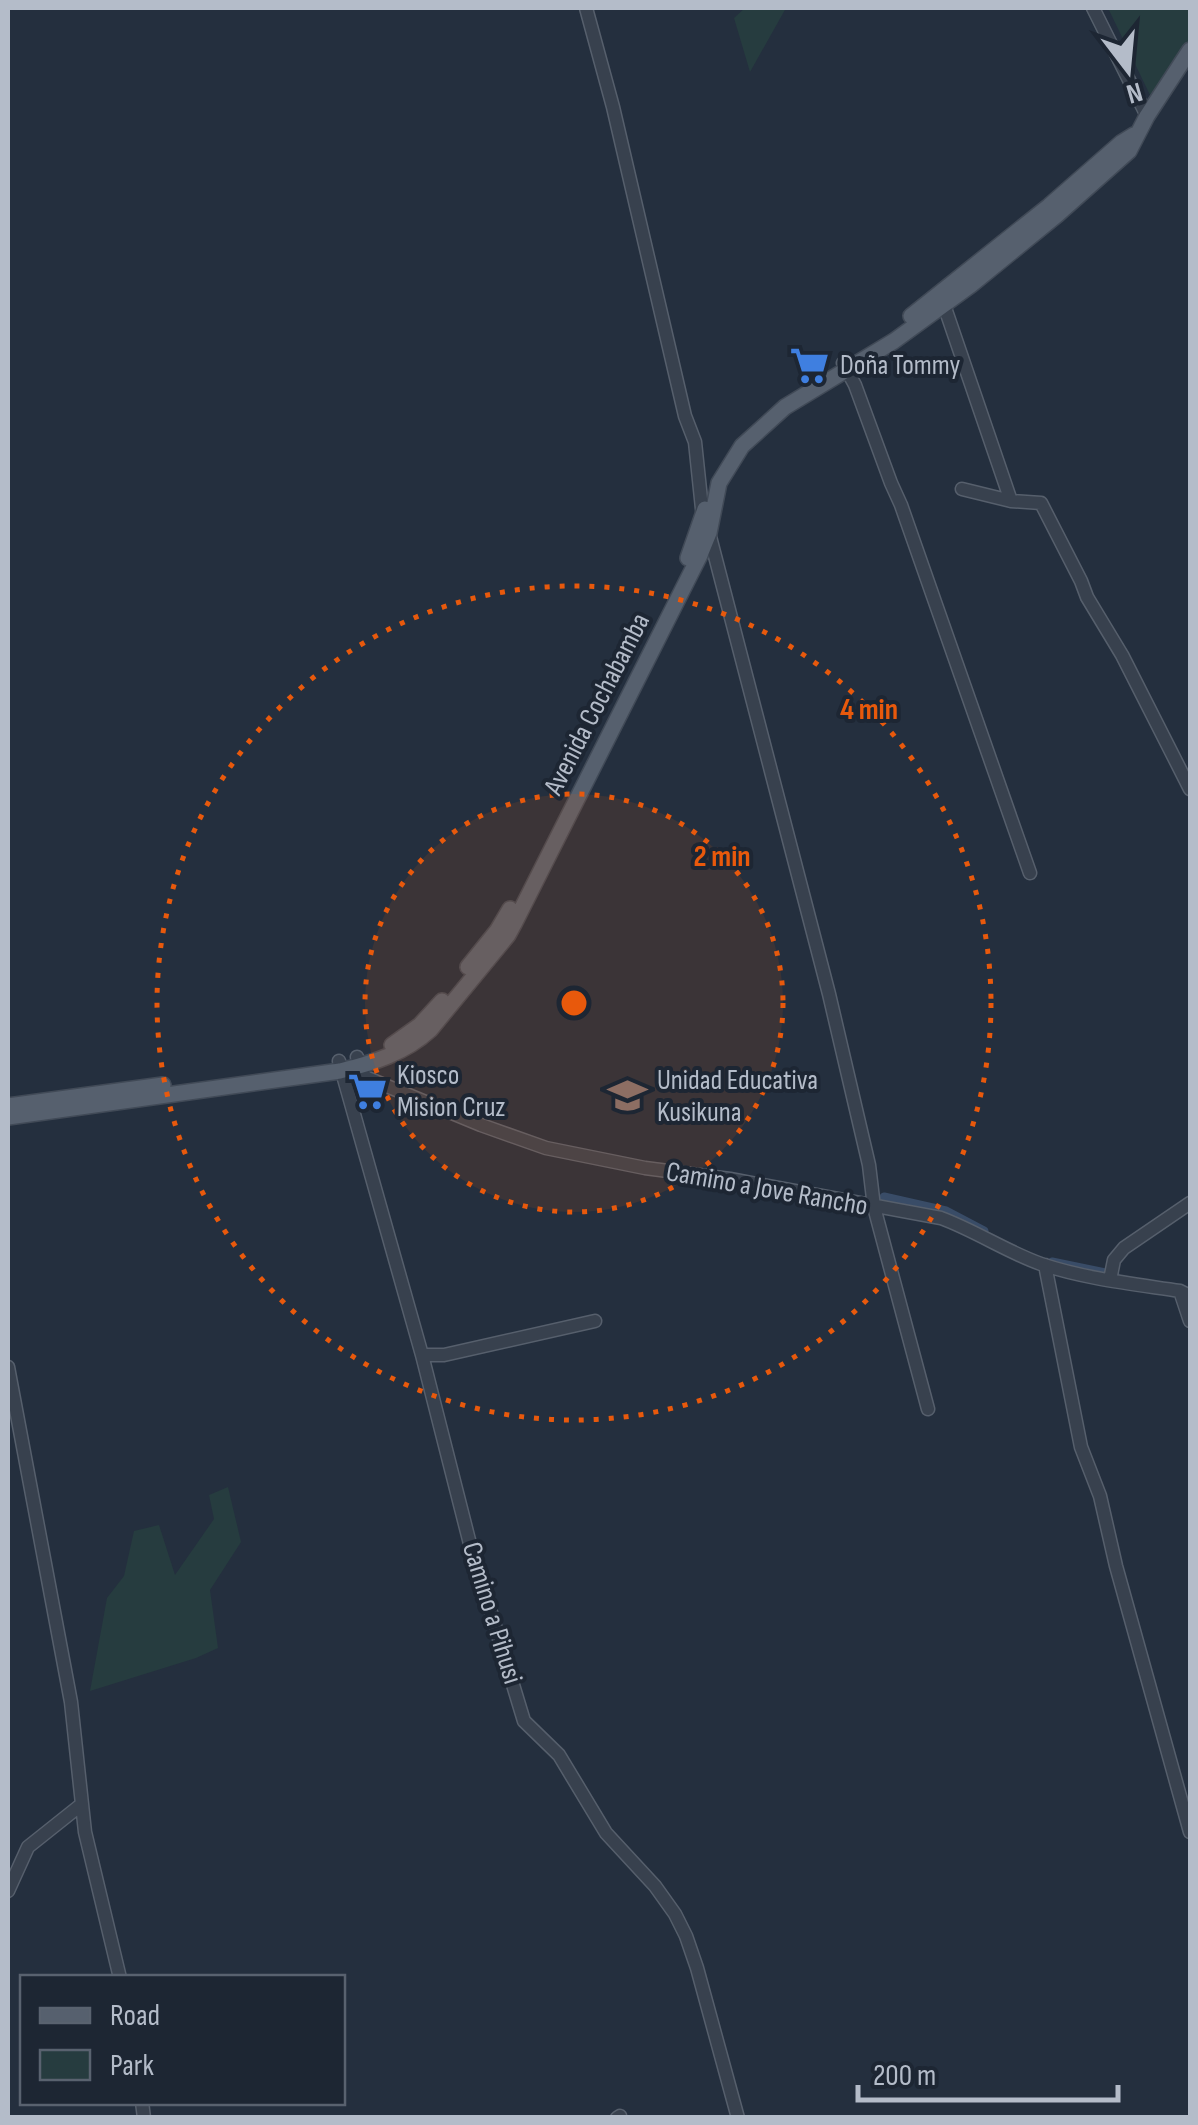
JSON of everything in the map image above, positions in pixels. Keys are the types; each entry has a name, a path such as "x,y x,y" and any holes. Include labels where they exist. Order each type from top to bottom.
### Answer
{"main road":[{"name":"Avenida Cochabamba","path":"8,1117 55,1105 359,1062 403,1039 420,1025 507,916 706,526 712,480 735,440 778,400 846,366 896,327 940,301 1121,143 1138,133 1190,50"},
{"name":"Avenida Cochabamba","path":"8,1106 55,1105"}],"street":[{"path":"586,8 684,416 695,442 706,526 830,994 870,1165 874,1207 928,1409"},
{"path":"1093,8 1147,116"},
{"path":"940,301 1011,501"},
{"path":"846,366 901,505 1030,874"},
{"path":"962,489 1011,501 1041,503 1087,598 1122,655 1190,789"},
{"name":"Camino a Jove Rancho","path":"359,1062 365,1077 481,1126 546,1148 942,1218 1046,1265 1185,1294"},
{"name":"Camino a Pihusi","path":"339,1066 524,1721 559,1756 606,1833 675,1914 697,1968 738,2118"},
{"path":"1110,1280 1114,1260 1124,1248 1190,1203"},
{"path":"1046,1265 1081,1447 1100,1496 1190,1832"},
{"path":"1185,1294 1190,1321"},
{"path":"422,1355 444,1355 595,1320"},
{"path":"8,1367 71,1702 85,1832 119,1975"},
{"path":"8,1891 28,1847 82,1804"}],"green space":[{"path":"745,8 786,8 750,72 734,18"},
{"path":"1108,8 1190,8 1190,40 1150,95"},
{"path":"228,1487 241,1542 210,1590 218,1648 90,1691 107,1598 124,1576 134,1531 159,1525 175,1575 214,1519 209,1495"}],"waterway":[{"path":"884,1197 946,1211 984,1231"},
{"path":"1052,1262 1115,1275"}],"place":[{"name":"Doña Tommy","path":"810,365"},
{"name":"Kiosco Mision Cruz","path":"367,1091"},
{"name":"Unidad Educativa Kusikuna","path":"627,1096"}]}
